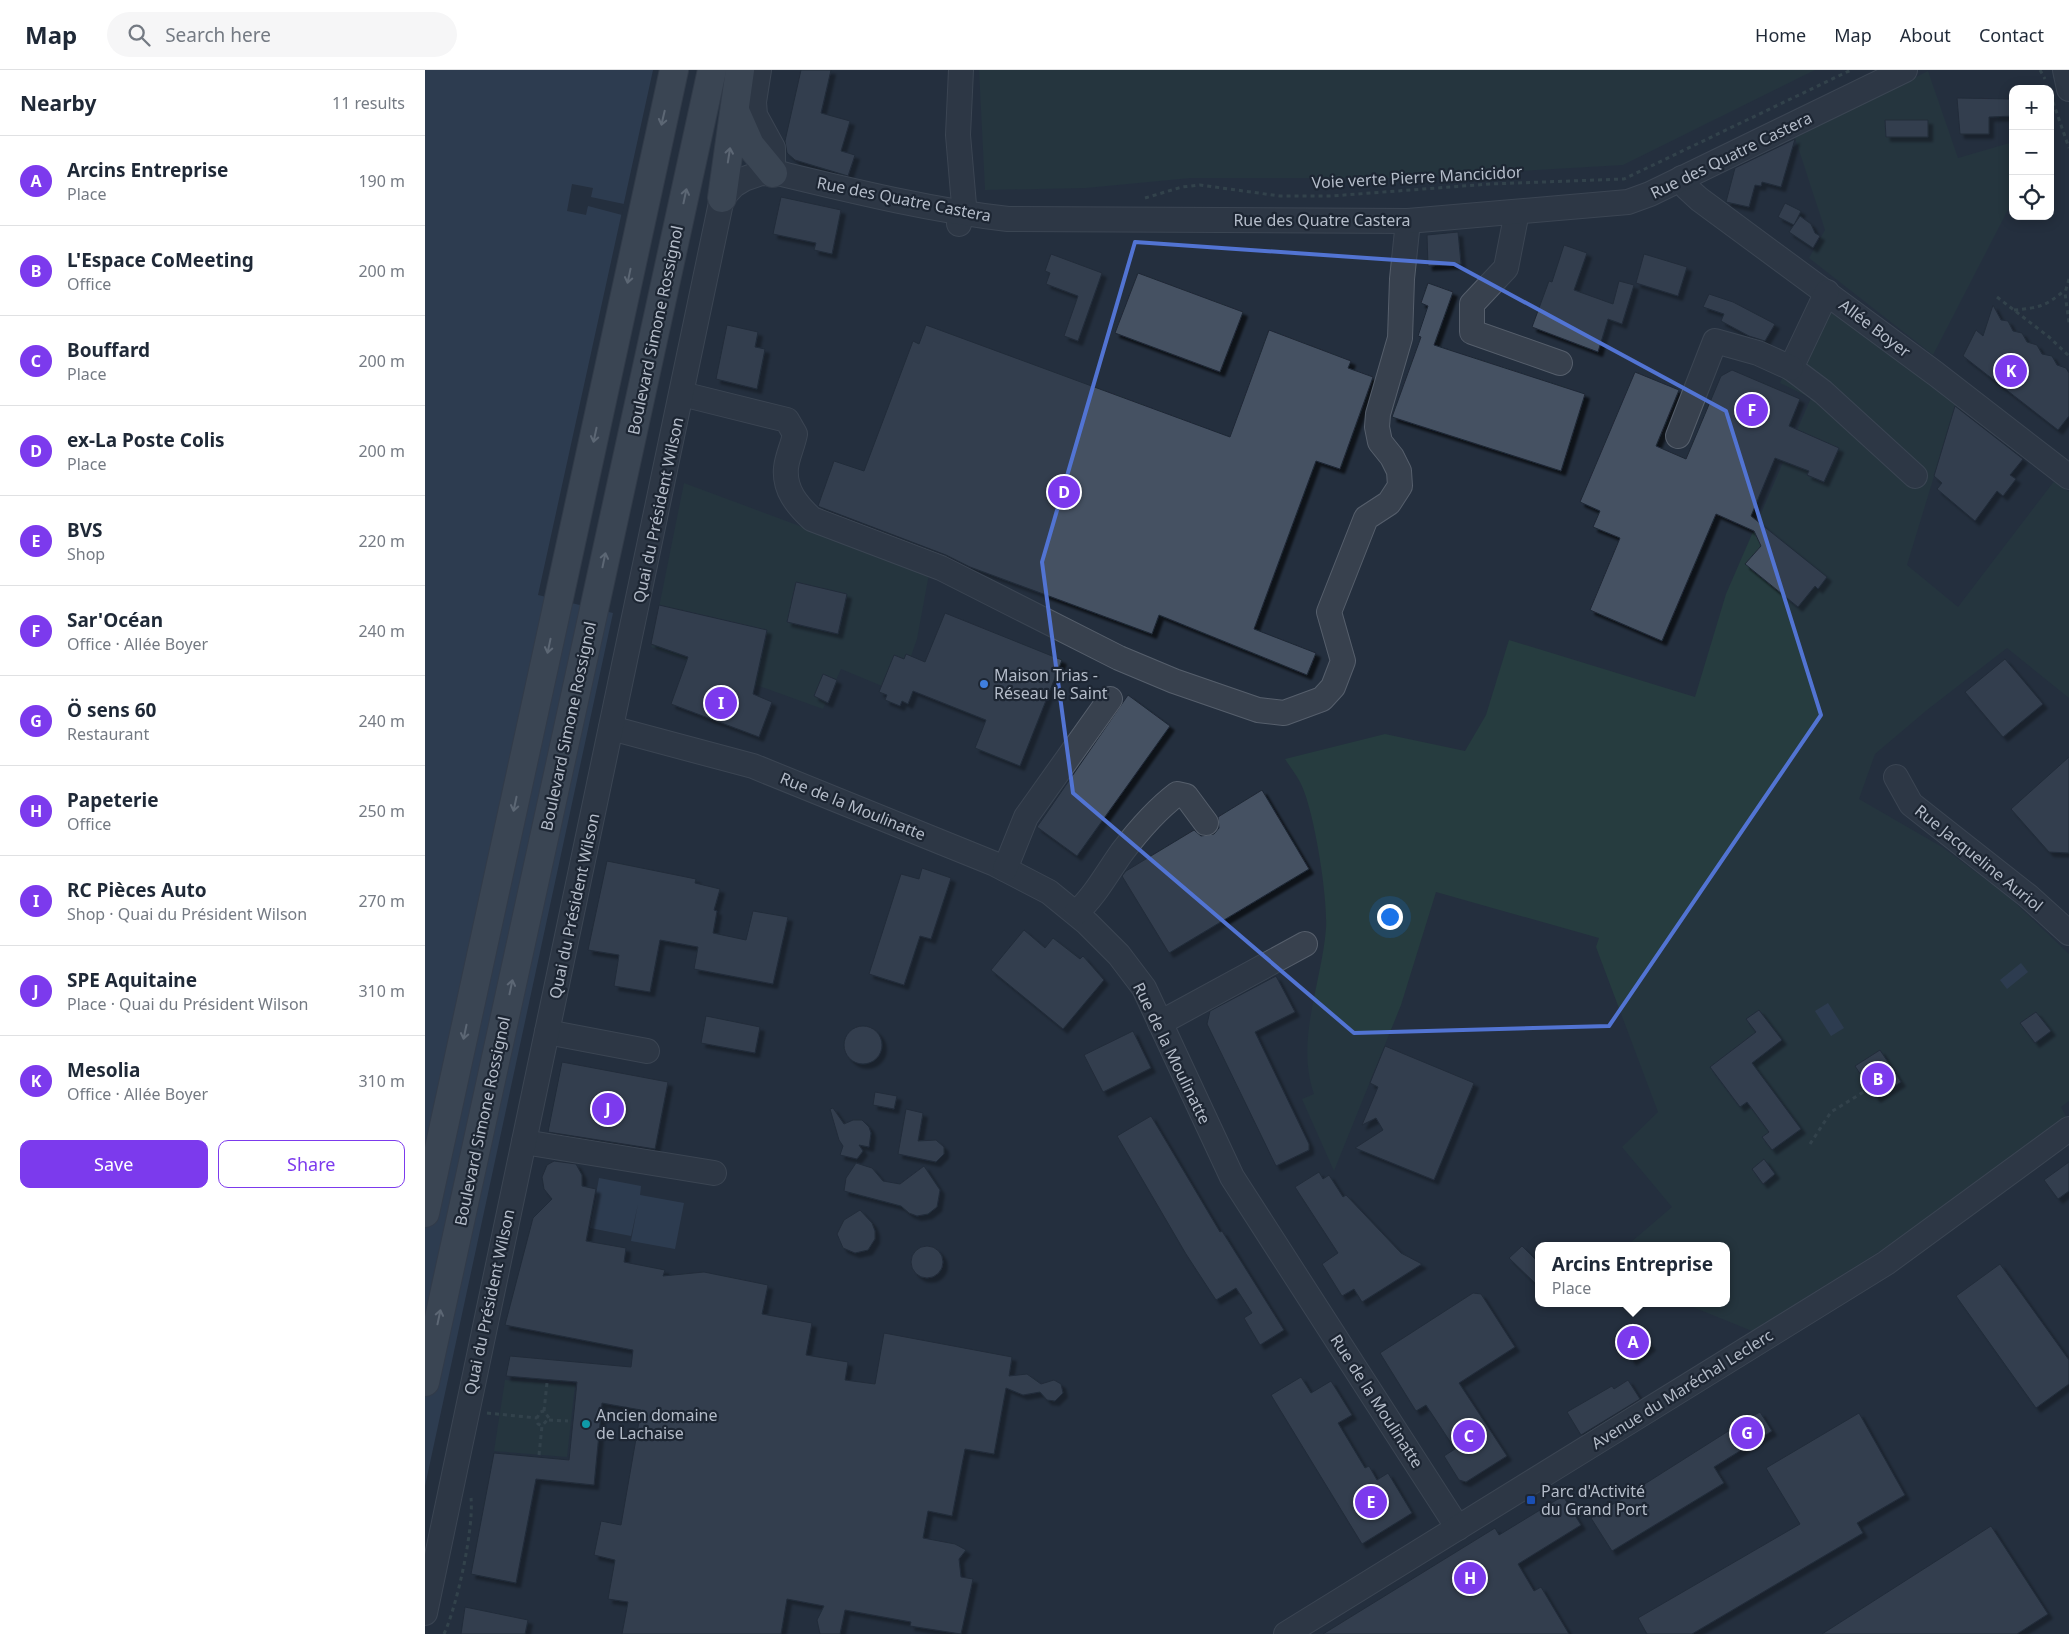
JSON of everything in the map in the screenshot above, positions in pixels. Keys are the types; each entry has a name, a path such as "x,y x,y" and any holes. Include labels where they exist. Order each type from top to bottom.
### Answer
{"main road":[{"path":"425,1213 674,70"},
{"name":"Boulevard Simone Rossignol","path":"425,1382 712,70"},
{"path":"721,198 740,70"},
{"path":"735,111 750,144 773,173"}],"street":[{"path":"759,70 754,102 755,115 773,148 773,173"},
{"path":"961,70 958,135 964,204 961,219"},
{"name":"Rue des Quatre Castera","path":"721,198 734,185 744,179 761,173 773,173 961,219 1408,221 1628,202 1682,178 1905,70"},
{"path":"2065,70 2069,89"},
{"name":"Allée Boyer","path":"1682,178 1687,188 1699,199 1827,292 2069,477"},
{"name":"Quai du Président Wilson","path":"425,1613 682,394 721,198"},
{"path":"1515,212 1515,222 1506,268 1472,304 1472,332 1560,363"},
{"path":"682,394 787,420 795,434 786,468 788,487 796,505 811,519 941,568 1119,658 1174,681 1258,710 1284,713 1322,699 1333,687 1343,662 1329,612 1366,518 1389,503 1400,486 1399,471 1392,457 1380,442 1377,427 1400,338 1402,279 1408,221"},
{"path":"1791,368 1827,292"},
{"path":"1678,436 1715,341 1758,353 1791,368 1823,392 1915,476"},
{"path":"1005,869 1027,817 1109,699"},
{"name":"Rue de la Moulinatte","path":"611,728 753,766 1005,869 1049,892 1076,914 1119,955 1144,988 1232,1177 1458,1528"},
{"name":"Rue Jacqueline Auriol","path":"1896,778 1911,804 2028,896 2069,933"},
{"path":"1076,914 1087,903 1123,851 1161,806 1177,794 1186,796 1206,823"},
{"path":"1160,1023 1305,944"},
{"path":"547,1032 647,1051"},
{"name":"Avenue du Maréchal Leclerc","path":"1286,1634 1886,1263 2069,1129"},
{"path":"524,1142 715,1173"}],"path":[{"name":"Voie verte Pierre Mancicidor","path":"1143,198 1182,187 1200,185 1280,196 1331,196 1490,184 1624,179 1851,70"},
{"path":"2054,105 2069,148"},
{"path":"2069,279 2065,290 2065,309 2069,324"},
{"path":"2014,310 2036,309 2049,304 2065,290"},
{"path":"1997,297 2069,356"},
{"path":"1810,1144 1831,1112 1870,1088"},
{"path":"544,1411 547,1383"},
{"path":"542,1426 538,1424 537,1418 540,1412 544,1411"},
{"path":"544,1411 548,1414 549,1420"},
{"path":"487,1413 537,1418"},
{"path":"539,1455 542,1426 549,1420 568,1421"},
{"path":"444,1634 455,1606 469,1528 470,1493"}],"highlighted area":[{"path":"1135,242 1454,264 1726,411 1821,715 1609,1026 1354,1033 1073,793 1042,562"}],"green space":[{"path":"979,70 1815,70 1623,165 1403,178 1191,178 1086,188 985,190"},
{"path":"1928,71 1958,158 2009,143 2009,208 1933,355 1809,258 1825,230 1795,138"},
{"path":"1816,298 1956,404 1907,565 1958,607 2055,480 2069,492 2069,698 2007,648 1927,710 1875,754 1859,799 1942,847 2008,896 2069,954 2069,1101 2061,1107 2067,1118 1903,1237 1752,1331 1693,1307 1730,1307 1730,1242 1631,1242 1672,1207 1622,1147 1658,1112 1596,947 1599,938 1436,892 1401,1005 1334,1171 1302,1099 1314,1094 1309,1074 1308,1032 1324,949 1326,928 1325,896 1310,812 1298,779 1285,759 1385,734 1465,751 1486,715 1509,640 1695,697 1726,594 1811,398 1780,383"},
{"path":"684,483 929,574 917,639 911,656 904,659 894,655 882,686 841,669 823,709 651,647"},
{"path":"505,1380 575,1385 567,1457 494,1451"}],"water":[{"path":"425,70 653,70 538,595 613,613 425,1486"},
{"path":"2021,963 2028,972 2007,989 2000,980"},
{"path":"1828,1003 1844,1028 1831,1036 1815,1011"},
{"path":"599,1178 641,1186 640,1195 684,1203 675,1249 631,1241 638,1204 631,1236 590,1228"}],"pier":[{"path":"572,184 593,188 591,197 624,204 622,215 588,206 586,215 567,211"}],"building":[{"path":"801,70 831,70 821,113 850,121 841,151 855,155 848,176 795,160 787,153 785,141"},
{"path":"1957,98 2009,99 2009,116 1989,117 1989,134 1960,134"},
{"path":"1885,120 1928,120 1928,137 1886,137"},
{"path":"1795,139 1781,187 1762,182 1761,186 1755,185 1749,207 1726,202 1735,168"},
{"path":"781,197 841,210 832,254 814,250 816,243 773,234"},
{"path":"1785,203 1801,211 1794,225 1778,217"},
{"path":"1800,216 1811,224 1815,233 1820,236 1813,248 1789,232"},
{"path":"1458,232 1461,264 1428,266 1427,235"},
{"path":"1564,245 1587,253 1574,290 1613,304 1619,281 1634,285 1622,324 1608,319 1598,352 1532,327 1549,281 1552,282"},
{"path":"1051,254 1102,273 1078,341 1064,336 1078,296 1046,284 1050,273 1045,271"},
{"path":"1644,254 1687,267 1678,296 1636,283"},
{"path":"1138,273 1243,312 1220,372 1115,333"},
{"path":"1428,283 1453,292 1434,345 1585,394 1561,471 1392,417 1421,337 1418,336 1428,306 1421,303"},
{"path":"1709,294 1733,302 1775,324 1765,341 1749,336 1721,321 1724,314 1703,307"},
{"path":"1993,305 2001,320 2008,321 2013,331 2022,333 2027,342 2037,345 2042,354 2052,356 2057,365 2066,368 2069,373 2069,416 2058,430 1963,356 1976,330 1983,336"},
{"path":"727,325 758,332 755,347 765,349 757,389 716,379"},
{"path":"926,325 1230,437 1269,330 1351,361 1348,368 1373,377 1340,469 1316,461 1254,629 1316,653 1307,675 1159,615 1152,634 970,567 946,555 818,506 834,461 864,471 913,341 919,344"},
{"path":"1732,370 1800,399 1789,426 1839,448 1824,482 1807,475 1809,471 1775,458 1751,516 1827,577 1818,589 1815,586 1798,607 1745,564 1761,546 1754,531 1716,514 1662,641 1590,610 1620,538 1593,527 1600,511 1580,502 1635,372 1679,390 1656,446 1686,459 1721,376"},
{"path":"1955,406 2023,459 2010,475 2016,479 2003,496 1997,491 1975,521 1937,489 1942,483 1934,476"},
{"path":"796,582 847,594 838,634 787,622"},
{"path":"659,605 767,630 753,694 772,702 759,737 671,704 688,657 651,644"},
{"path":"945,613 1062,660 1020,766 975,748 986,720 913,691 908,704 902,701 900,706 885,700 887,695 879,692 894,655 904,659 906,654 925,662"},
{"path":"2005,659 2043,704 2003,737 1965,692"},
{"path":"823,674 837,680 828,703 814,696"},
{"path":"1128,695 1170,726 1077,856 1037,827"},
{"path":"2069,757 2069,853 2049,852 2011,809"},
{"path":"1262,790 1309,869 1169,953 1122,876 1126,871 1194,830 1201,836 1214,834 1219,828 1218,817"},
{"path":"607,861 696,879 695,883 720,889 714,910 717,911 713,933 746,940 753,911 788,917 773,984 694,969 698,947 660,940 650,992 614,986 619,955 588,950"},
{"path":"922,868 951,878 931,939 920,936 904,985 869,974 901,874 919,879"},
{"path":"1024,930 1045,948 1053,938 1080,959 1083,956 1104,980 1063,1029 991,970"},
{"path":"1276,976 1295,1012 1255,1032 1309,1144 1309,1150 1276,1166 1207,1024 1210,1011"},
{"path":"1759,1010 1782,1040 1752,1063 1801,1129 1772,1150 1762,1137 1769,1132 1747,1102 1740,1107 1710,1067 1756,1032 1746,1019"},
{"path":"2036,1012 2051,1031 2035,1043 2020,1023"},
{"path":"706,1016 760,1027 755,1053 701,1043"},
{"path":"863,1026 870,1027 876,1032 881,1038 881,1052 876,1058 870,1063 863,1064 856,1063 850,1058 845,1052 844,1045 845,1038 850,1032 856,1027"},
{"path":"1133,1031 1151,1068 1103,1092 1084,1055"},
{"path":"1385,1046 1474,1083 1434,1180 1355,1148 1383,1130 1376,1118 1362,1125 1378,1087 1370,1083"},
{"path":"1880,1050 1901,1082 1876,1098 1855,1066"},
{"path":"562,1062 668,1082 655,1149 548,1132"},
{"path":"875,1092 897,1096 894,1109 873,1105"},
{"path":"833,1108 844,1124 853,1120 862,1120 869,1127 871,1133 869,1147 859,1145 863,1151 857,1159 840,1155 843,1146 839,1140 830,1109"},
{"path":"906,1109 923,1113 918,1141 936,1140 944,1147 944,1154 936,1162 898,1154"},
{"path":"1151,1116 1220,1232 1222,1231 1284,1330 1260,1345 1244,1318 1252,1313 1236,1288 1216,1300 1186,1254 1117,1136"},
{"path":"1764,1159 1775,1174 1763,1184 1752,1169"},
{"path":"554,1161 576,1164 582,1175 582,1186 596,1189 586,1241 626,1248 624,1262 665,1270 663,1276 704,1272 768,1285 762,1314 812,1323 806,1355 848,1362 845,1380 875,1384 884,1333 1012,1357 1009,1376 1027,1374 1041,1384 1054,1380 1061,1384 1063,1393 1055,1401 1047,1400 1040,1392 1023,1395 1006,1388 994,1454 965,1449 952,1516 928,1511 923,1538 955,1544 966,1550 959,1559 961,1577 973,1579 961,1634 910,1626 911,1622 845,1610 840,1634 820,1634 817,1620 824,1606 787,1599 781,1634 622,1634 628,1602 608,1599 615,1560 594,1555 601,1521 621,1525 641,1410 602,1403 594,1485 536,1479 516,1583 471,1574 494,1453 569,1460 577,1382 506,1376 510,1356 631,1367 633,1350 505,1325 533,1218 552,1199 544,1189 542,1177 547,1165"},
{"path":"2069,1162 2069,1191 2058,1199 2044,1180"},
{"path":"856,1163 872,1168 883,1181 900,1184 924,1166 940,1190 937,1207 928,1214 917,1216 909,1213 901,1206 844,1191 846,1178"},
{"path":"1319,1172 1323,1179 1329,1175 1343,1197 1346,1195 1401,1253 1422,1264 1362,1302 1354,1289 1342,1296 1322,1264 1338,1253 1295,1187"},
{"path":"860,1210 872,1223 875,1239 868,1250 855,1253 843,1248 837,1234 844,1220"},
{"path":"927,1246 933,1247 938,1251 942,1256 942,1268 938,1273 933,1277 927,1278 921,1277 916,1273 912,1268 911,1262 912,1256 916,1251 921,1247"},
{"path":"1522,1246 1535,1259 1535,1283 1509,1258"},
{"path":"2000,1264 2069,1360 2069,1384 2036,1408 1956,1296"},
{"path":"1473,1293 1481,1294 1515,1347 1459,1383 1507,1456 1466,1482 1459,1480 1444,1456 1455,1449 1426,1405 1416,1411 1380,1353"},
{"path":"1633,1322 1651,1346 1632,1361 1614,1338"},
{"path":"1301,1377 1311,1393 1331,1381 1352,1415 1338,1423 1365,1468 1369,1466 1377,1480 1388,1473 1412,1513 1362,1544 1271,1395"},
{"path":"1628,1380 1640,1399 1581,1435 1567,1412 1612,1386 1614,1389"},
{"path":"1760,1412 1772,1431 1714,1467 1724,1483 1612,1551 1591,1518 1730,1430 1729,1428"},
{"path":"1859,1413 1905,1495 1857,1523 1863,1533 1692,1634 1647,1634 1638,1618 1800,1524 1766,1468"},
{"path":"1563,1496 1581,1525 1518,1564 1534,1591 1541,1587 1569,1634 1323,1634 1495,1528 1499,1535"},
{"path":"1991,1526 2048,1614 2017,1634 1822,1634"},
{"path":"465,1607 528,1620 525,1634 461,1634"}],"place":[{"name":"Mesolia","path":"2011,371"},
{"name":"Sar'Océan","path":"1752,410"},
{"name":"ex-La Poste Colis","path":"1064,492"},
{"name":"Maison Trias - Réseau le Saint","path":"984,684"},
{"name":"RC Pièces Auto","path":"721,703"},
{"name":"L'Espace CoMeeting","path":"1878,1079"},
{"name":"SPE Aquitaine","path":"608,1109"},
{"name":"Arcins Entreprise","path":"1633,1342"},
{"name":"Ancien domaine de Lachaise","path":"586,1424"},
{"name":"Ö sens 60","path":"1747,1433"},
{"name":"Bouffard","path":"1469,1436"},
{"name":"Parc d'Activité du Grand Port","path":"1531,1500"},
{"name":"BVS","path":"1371,1502"},
{"name":"Papeterie","path":"1470,1578"}]}
